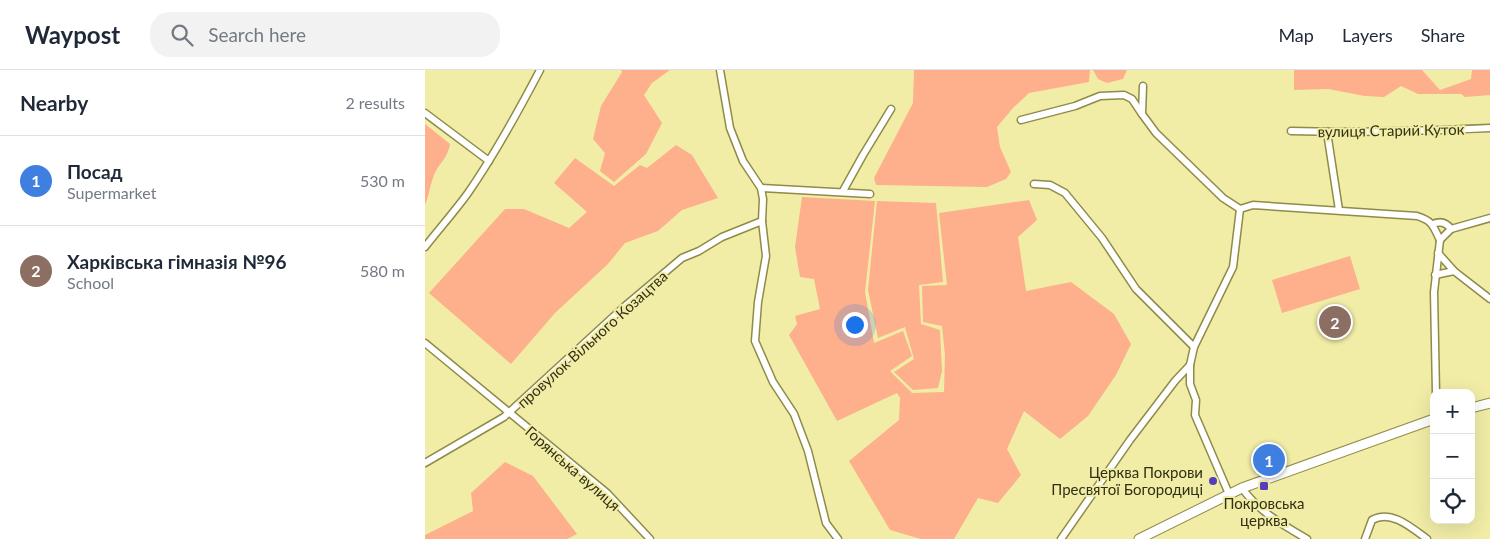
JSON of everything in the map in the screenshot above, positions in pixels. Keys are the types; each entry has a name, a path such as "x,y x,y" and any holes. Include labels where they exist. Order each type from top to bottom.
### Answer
{"main road":[{"path":"1475,407 1490,403"},
{"path":"1139,539 1241,488 1430,421"}],"street":[{"path":"425,247 467,194 489,161 540,70"},
{"path":"720,70 729,128 743,161 761,188 763,199 762,221 766,256 758,302 755,341 773,382 794,414 808,451 826,523 838,539"},
{"path":"1142,114 1143,86"},
{"path":"1021,120 1075,106 1100,96 1124,95 1132,100 1156,133 1223,198 1240,209"},
{"path":"843,191 891,109"},
{"path":"425,113 489,161"},
{"name":"вулиця Старий Куток","path":"1291,131 1441,131 1490,128"},
{"path":"1327,132 1339,210"},
{"path":"1034,184 1050,185 1065,193 1102,238 1136,288 1194,347"},
{"path":"761,188 843,191 870,194"},
{"path":"1240,209 1253,205 1417,216 1425,218 1433,224 1440,240 1435,275 1436,389"},
{"path":"1229,494 1195,415 1196,400 1190,384 1190,365 1194,347 1233,267 1240,209"},
{"path":"1440,240 1451,229 1490,218"},
{"name":"провулок Вільного Козацтва","path":"425,463 508,413 625,306 683,258 722,237 762,221"},
{"path":"1433,224 1441,222 1451,229"},
{"path":"1438,253 1454,271 1490,299"},
{"path":"1435,275 1454,271"},
{"name":"Горянська вулиця","path":"425,343 607,493 650,539"},
{"path":"1061,539 1130,440 1175,381 1190,365"},
{"path":"1241,488 1250,500 1279,522 1307,539"},
{"path":"1365,539 1372,520 1383,516 1394,518 1427,539"}],"shaded area":[{"path":"621,70 670,70 652,83 644,95 662,123 646,154 614,182 600,171 605,153 593,139 601,106 622,72"},
{"path":"914,70 1090,70 1089,82 1029,93 997,127 1000,147 1011,172 1006,179 987,187 876,185 874,178 913,103"},
{"path":"1093,70 1127,70 1123,79 1107,83 1098,79"},
{"path":"1294,70 1422,70 1440,90 1471,79 1472,70 1490,70 1490,95 1465,97 1461,94 1418,94 1401,86 1384,97 1365,96 1328,89 1294,90"},
{"path":"425,124 450,144 434,175 425,205"},
{"path":"676,145 692,155 718,198 682,210 658,231 625,243 608,264 555,313 511,364 429,293 505,209 524,209 569,228 587,212 554,183 575,158 614,186 640,165 647,168"},
{"path":"802,197 875,201 865,292 874,343 903,331 912,356 890,371 912,393 944,392 945,355 942,326 923,322 922,286 947,285 939,213 1029,200 1037,220 1018,237 1026,291 1071,282 1114,314 1131,344 1116,375 1088,416 1060,439 1024,411 1007,449 1021,475 998,503 978,498 954,539 921,539 890,530 849,461 899,420 900,398 897,393 837,421 789,335 797,324 795,316 820,309 814,279 800,277 795,247"},
{"path":"877,201 936,203 943,282 919,285 921,324 940,330 942,371 938,388 913,390 894,372 914,359 905,327 878,338 868,290"},
{"path":"1350,256 1360,289 1282,313 1272,280"},
{"path":"505,462 533,476 577,534 567,539 425,539 425,535 473,511 471,493"}],"place":[{"name":"Харківська гімназія №96","path":"1335,322"},
{"name":"Посад","path":"1269,460"},
{"name":"Церква Покрови Пресвятої Богородиці","path":"1213,481"},
{"name":"Покровська церква","path":"1264,486"}]}
